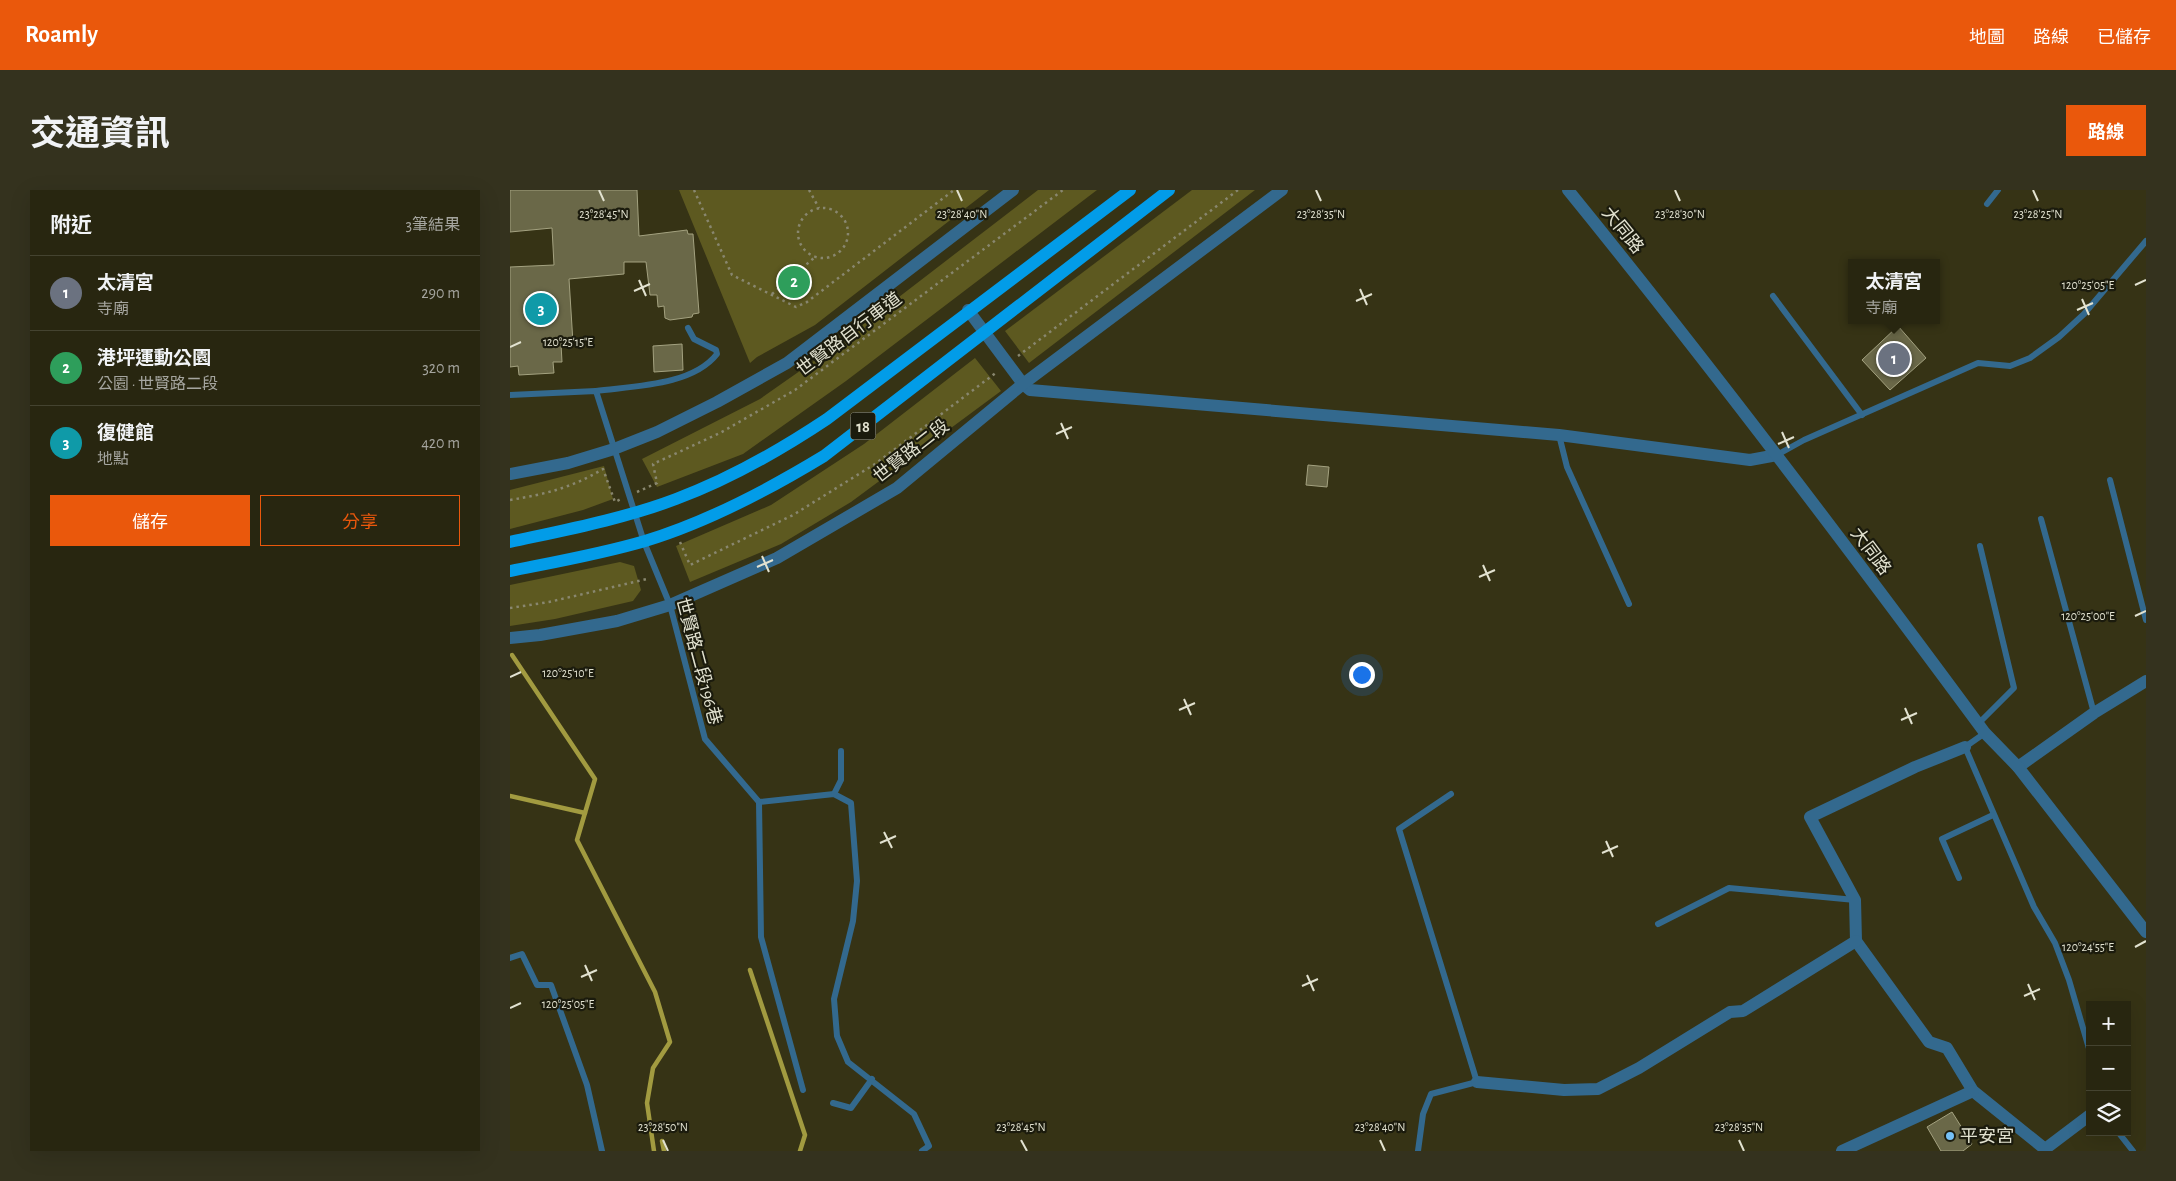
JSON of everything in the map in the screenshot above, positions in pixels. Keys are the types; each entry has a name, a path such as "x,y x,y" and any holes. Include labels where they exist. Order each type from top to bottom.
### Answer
{"main road":[{"name":"18","path":"510,542 634,513 676,499 730,476 775,453 827,419 968,310 1130,190"},
{"name":"18","path":"510,570 644,542 679,530 768,490 824,456 1169,190"}],"street":[{"path":"510,474 568,463 614,449 656,432 717,402 787,363 1013,190"},
{"name":"世賢路二段","path":"510,638 540,635 617,621 670,606 777,558 897,488 1024,384 1282,190"},
{"name":"大同路","path":"1568,190 1660,303 1777,455 1982,729 2018,767 2146,932"},
{"path":"968,310 1030,390 1559,435 1750,460 1777,455"},
{"path":"2018,767 2094,713 2146,681"},
{"path":"1964,747 1915,767 1810,817 1855,900 1856,941 1929,1042 1947,1048 1973,1092 2044,1150 2086,1118"},
{"path":"1477,1082 1564,1090 1598,1089 1639,1068 1730,1012 1743,1011 1856,941"},
{"path":"1842,1151 1973,1092"}],"lane":[{"path":"1987,204 1998,190"},
{"path":"1777,455 1978,364 2010,366 2030,358 2059,337 2084,314 2146,241"},
{"path":"1774,296 1862,415"},
{"path":"510,395 596,391 669,382 710,363 717,354 716,350 694,339 688,328"},
{"name":"世賢路二段196巷","path":"596,391 634,513 670,606 705,739 759,802"},
{"path":"1559,435 1568,467 1629,604"},
{"path":"2110,480 2146,620"},
{"path":"2041,519 2094,713"},
{"path":"1980,546 2014,688 1982,729 1964,747 2034,907 2055,942 2069,980 2088,1046"},
{"path":"834,794 841,780 841,751"},
{"path":"803,1090 761,937 759,802 834,794 851,803 857,880 853,921 834,999 837,1036 848,1062 914,1114 929,1146 922,1151"},
{"path":"1418,1151 1423,1114 1431,1094 1477,1082 1399,829 1451,794"},
{"path":"1959,878 1942,839 1993,815"},
{"path":"1658,924 1729,888 1855,900"},
{"path":"510,958 522,954 537,985 551,985 588,1085 602,1151"},
{"path":"833,1103 851,1108 872,1079"},
{"path":"2121,1136 2133,1151"}],"path":[{"path":"694,190 732,274 796,307 807,302 954,190"},
{"path":"809,190 819,208"},
{"name":"世賢路自行車道","path":"657,483 653,464 720,433 795,390 1063,190"},
{"path":"1019,355 1238,190"},
{"path":"819,208 827,208 841,216 846,223 847,239 844,246 832,257 815,257 802,247 798,231 804,216 819,208"},
{"path":"772,294 815,257"},
{"path":"679,538 690,565 793,515 875,464 988,378"},
{"path":"510,500 544,495 578,484 603,469 615,502"},
{"path":"510,608 549,602 646,579 644,571"}],"shaded area":[{"path":"679,190 989,190 815,325 757,357 750,363"},
{"path":"1038,190 1097,190 846,381 743,454 657,487 642,459 760,399 834,347"},
{"path":"1192,190 1255,190 1029,363 1005,331"},
{"path":"975,358 1001,391 851,502 781,544 690,582 676,546 771,505 864,444"},
{"path":"604,466 613,499 583,510 510,529 510,490"},
{"path":"620,562 634,566 641,590 633,601 555,619 510,626 510,585"}],"building":[{"path":"510,190 637,190 639,236 687,230 688,234 693,234 699,313 693,314 692,317 670,320 665,318 664,306 658,307 657,295 650,295 646,262 624,262 624,274 569,279 573,343 561,344 562,362 553,362 554,373 519,375 518,366 510,367 510,267 554,265 552,228 510,232"},
{"path":"1898,326 1926,358 1890,390 1862,360"},
{"path":"682,344 683,370 654,372 653,346"},
{"path":"1308,465 1329,467 1327,487 1306,485"},
{"name":"平安宮","path":"1952,1112 1972,1144 1963,1151 1941,1151 1927,1127"}],"waterway":[{"path":"512,655 595,779 577,840 655,992 670,1042 653,1068 647,1103 654,1151"},
{"path":"510,796 585,813"},
{"path":"750,970 805,1135 800,1151"},
{"path":"662,1141 664,1151"}],"place":[{"name":"港坪運動公園","path":"794,282"},
{"name":"復健館","path":"541,309"},
{"name":"太清宮","path":"1894,359"},
{"name":"平安宮","path":"1950,1136"}]}
